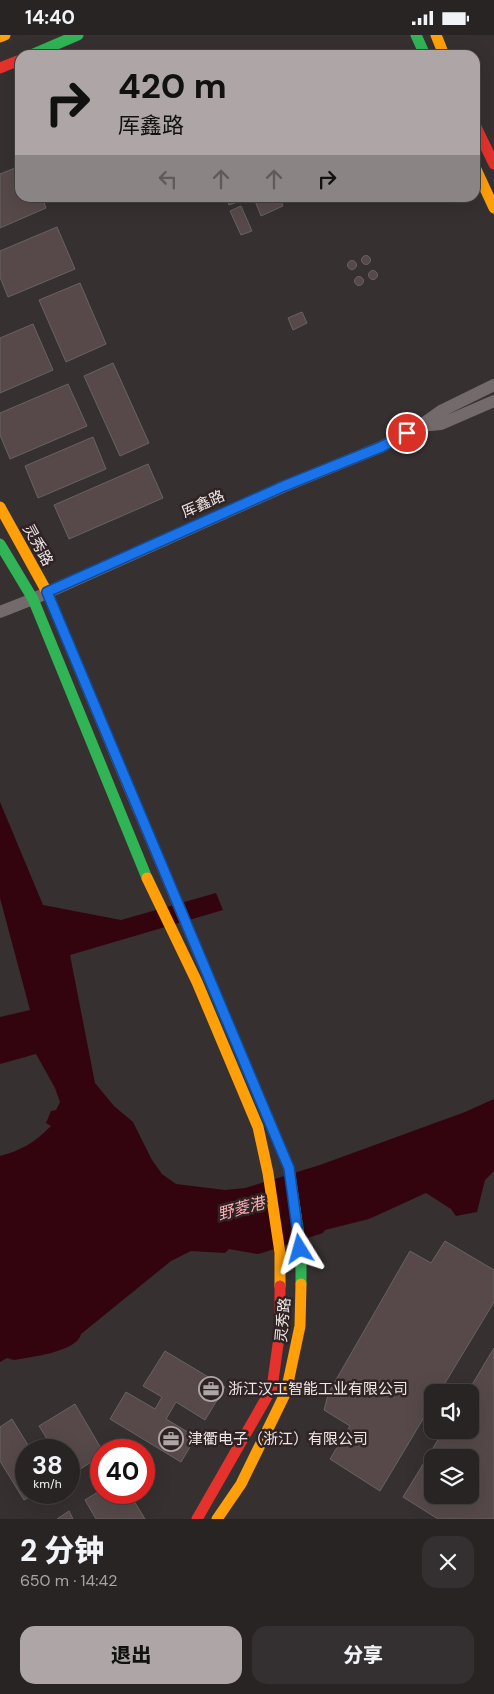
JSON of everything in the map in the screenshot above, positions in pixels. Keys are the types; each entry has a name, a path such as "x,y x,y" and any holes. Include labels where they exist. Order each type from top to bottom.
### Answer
{"street":[{"path":"0,37 5,35"},
{"path":"43,50 78,35"},
{"path":"416,35 423,50"},
{"path":"436,35 442,50"},
{"path":"0,68 15,62"},
{"path":"480,136 494,165"},
{"path":"480,178 494,208"},
{"name":"厍鑫路","path":"0,612 284,486 381,447 441,411 494,385"},
{"name":"厍鑫路","path":"420,425 441,424 494,401"},
{"name":"灵秀路","path":"0,507 47,592 169,885 193,935 289,1168 300,1249 300,1326 286,1392 241,1484 217,1519"},
{"name":"灵秀路","path":"0,544 33,599 152,891 197,982 258,1127 268,1173 280,1253 280,1330 272,1388 197,1519"}],"water":[{"name":"野菱港","path":"0,802 43,905 121,920 216,893 223,910 70,955 95,1083 114,1106 133,1122 152,1160 162,1174 176,1184 225,1190 245,1188 320,1165 465,1112 494,1099 494,1171 485,1180 477,1212 456,1216 451,1209 426,1193 369,1219 325,1230 323,1233 262,1253 257,1254 229,1249 225,1253 191,1251 171,1261 81,1334 78,1340 71,1345 52,1353 14,1360 7,1358 0,1362 0,1156 27,1145 45,1132 51,1126 46,1123 51,1111 56,1110 60,1102 55,1088 36,1054 0,1064 0,1017 30,1010 0,898"}],"building":[{"path":"15,168 15,202 44,202 46,208 0,228 0,174"},
{"path":"255,202 281,202 283,206 261,216"},
{"path":"241,206 252,231 241,235 230,211"},
{"path":"57,227 75,269 8,297 0,277 0,251"},
{"path":"366,255 371,260 366,265 361,260"},
{"path":"352,260 357,265 352,270 347,265"},
{"path":"373,270 378,275 373,280 368,275"},
{"path":"359,276 364,281 359,286 354,281"},
{"path":"80,283 106,344 66,362 39,300"},
{"path":"302,312 307,323 293,330 288,318"},
{"path":"33,324 53,370 0,393 0,338"},
{"path":"113,363 149,443 120,456 84,376"},
{"path":"68,384 87,426 10,459 0,435 0,413"},
{"path":"93,437 106,469 38,498 25,466"},
{"path":"148,464 163,498 69,539 54,505"},
{"path":"445,1241 494,1270 494,1302 444,1384 424,1384 424,1417 380,1491 330,1459 350,1426 324,1410 329,1392 410,1251 431,1263"},
{"path":"494,1348 494,1519 438,1519 403,1497 424,1463 424,1504 479,1504 479,1449 432,1449 438,1439 479,1439 479,1384 472,1384"},
{"path":"165,1351 225,1387 205,1420 176,1402 166,1419 196,1437 181,1462 155,1446 155,1439 143,1439 110,1419 126,1392 155,1409 162,1397 143,1386"},
{"path":"75,1404 96,1439 90,1439 90,1463 80,1469 80,1439 47,1439 39,1426"},
{"path":"12,1419 24,1439 15,1439 15,1485 0,1461 0,1427"},
{"path":"90,1497 90,1504 136,1504 145,1519 96,1519 85,1500"},
{"path":"69,1511 73,1519 57,1519"}],"traffic: fast":[{"path":"43,50 78,35"},
{"path":"416,35 423,50"},
{"path":"0,544 33,599 147,878"},
{"path":"208,976 289,1168 301,1249 301,1284"}],"traffic: slow":[{"path":"0,37 5,35"},
{"path":"436,35 442,50"},
{"path":"480,178 494,208"},
{"path":"0,507 47,592 139,812"},
{"path":"147,878 197,982 258,1127 268,1173 280,1253 280,1286"},
{"path":"217,1519 241,1484 286,1392 300,1326 301,1284"}],"traffic: jam":[{"path":"0,68 15,62"},
{"path":"480,135 494,164"},
{"path":"139,812 208,976"},
{"path":"197,1519 272,1388 280,1330 280,1286"}],"place":[{"name":"浙江汉工智能工业有限公司","path":"211,1389"},
{"name":"津衢电子（浙江）有限公司","path":"171,1439"}],"route":[{"path":"300,1249 289,1168 193,935 169,885 47,592 284,486 381,447 407,433"}]}
